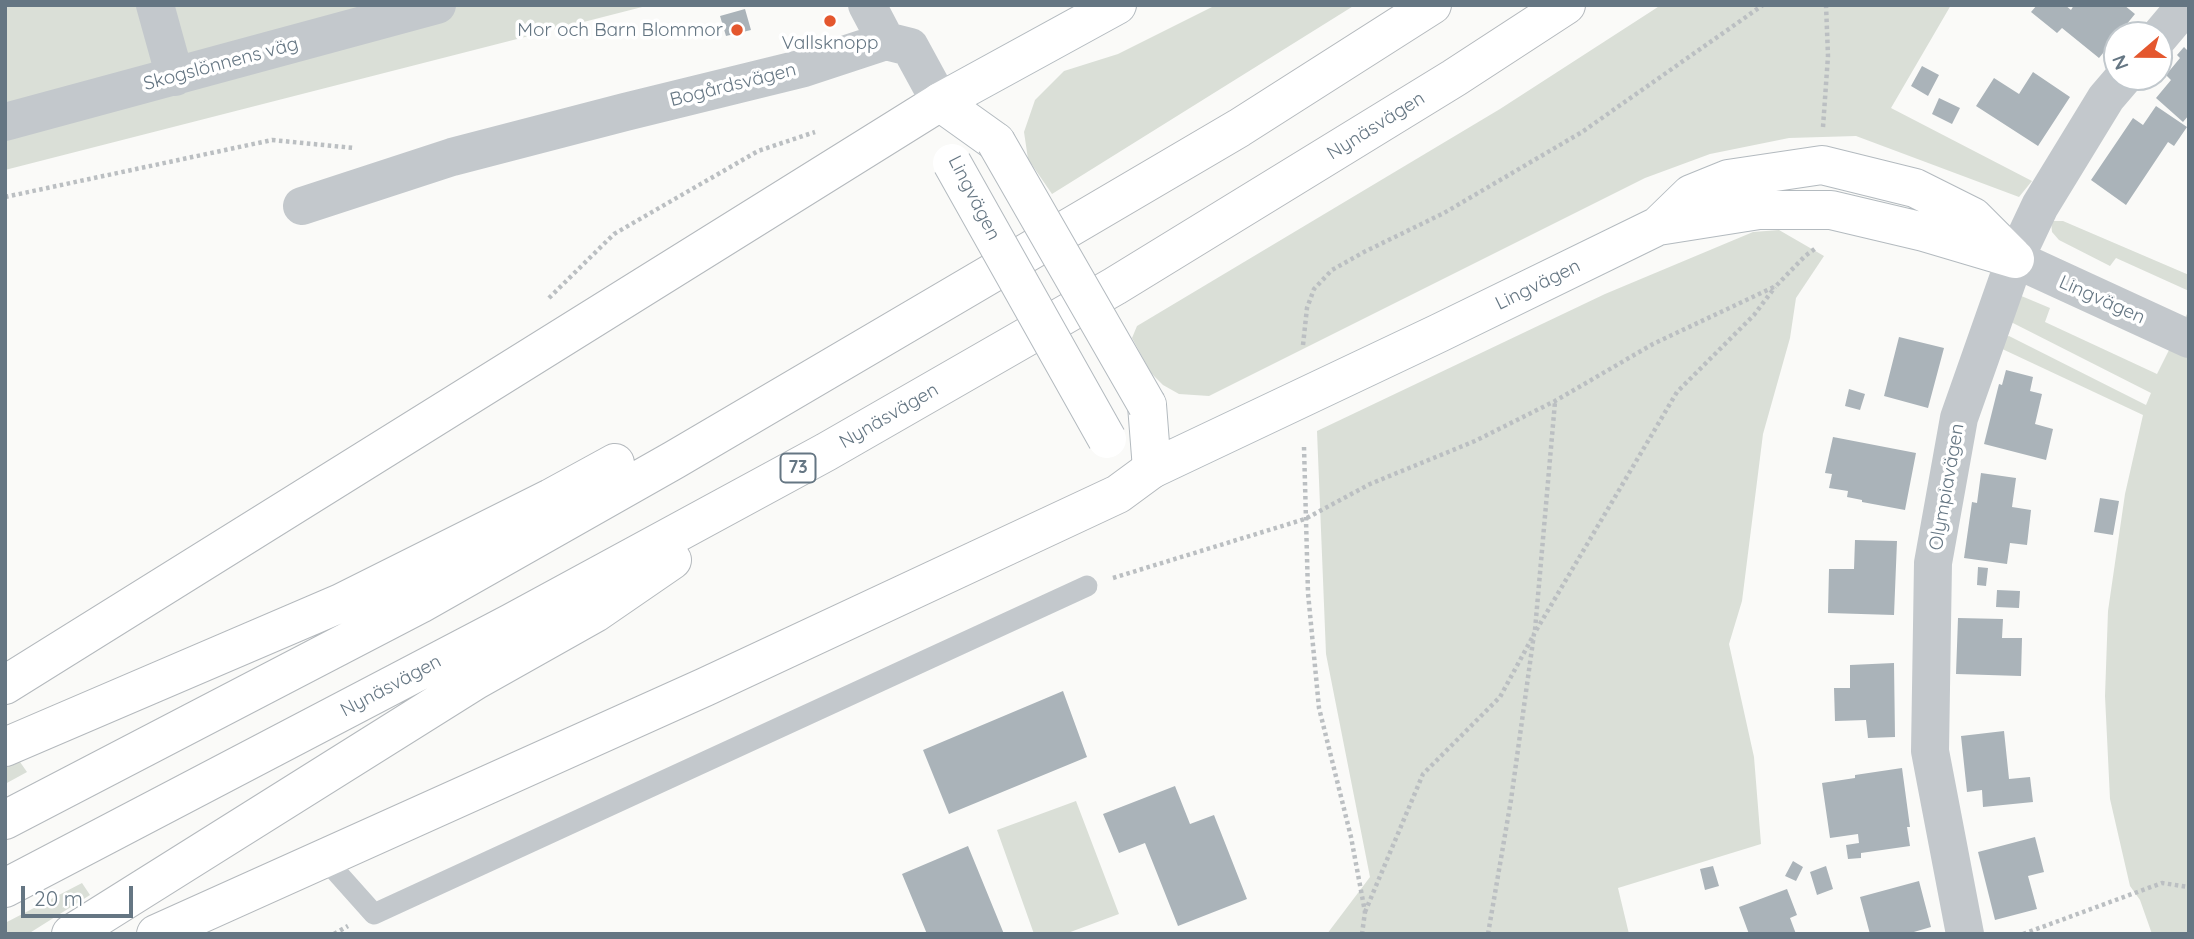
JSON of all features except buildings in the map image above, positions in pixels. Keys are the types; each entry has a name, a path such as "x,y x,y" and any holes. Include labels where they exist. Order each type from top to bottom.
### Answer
{"main road":[{"path":"5,685 940,102 1117,5"},
{"path":"5,820 420,604 674,460 1239,128 1432,5"},
{"name":"Nynäsvägen","path":"5,888 511,623 826,452 1115,286 1454,78 1566,5"},
{"name":"Lingvägen","path":"940,102 996,142 1147,405 1152,469"},
{"name":"Lingvägen","path":"940,102 952,163 1107,439 1152,469"},
{"name":"Lingvägen","path":"1658,226 1691,194 1728,179 1822,165 1915,188 1973,217 2015,259"},
{"name":"Lingvägen","path":"1152,469 1658,226 1759,210 1831,210 1924,232 2015,259"},
{"path":"5,747 341,603 551,499 752,388 898,328"},
{"path":"71,934 476,680 595,613 826,452"},
{"path":"156,934 705,687 1106,500 1152,469"}],"street":[{"path":"155,5 175,77"},
{"name":"Skogslönnens väg","path":"5,122 437,5"},
{"path":"867,5 886,41 910,47 940,102"},
{"path":"2172,21 2186,5"},
{"name":"Bogårdsvägen","path":"302,206 452,157 625,111 804,68 886,41"},
{"name":"Olympiavägen","path":"1965,934 1930,751 1933,563 1958,418 2015,259 2040,206 2112,91"},
{"name":"Lingvägen","path":"2015,259 2189,340"}],"lane":[{"path":"324,858 374,914 1087,586"}],"path":[{"path":"1303,345 1307,309 1314,289 1332,270 1444,213 1582,132 1763,5"},
{"path":"1822,165 1828,56 1826,5"},
{"path":"5,197 272,140 355,148"},
{"path":"1362,934 1365,912 1423,774 1500,697 1534,634 1677,392 1754,315 1776,286 1805,256 1822,244 1873,220"},
{"path":"1087,586 1306,519 1370,484 1475,441 1555,401 1653,344 1776,286"},
{"path":"1488,934 1511,800 1534,634 1555,401"},
{"path":"1304,447 1308,593 1319,708 1351,837 1365,912"},
{"path":"2023,934 2162,883 2189,887"}],"shaded area":[{"path":"5,5 650,5 5,170"},
{"path":"1216,5 1355,5 1052,194 1028,159 1024,132 1035,100 1064,71 1118,54"},
{"path":"1661,5 1951,5 1891,108 2032,181 2019,197 1856,136 1789,138 1710,154 1645,178 1209,396 1179,394 1163,385 1151,373 1132,338 1137,326 1500,109"},
{"path":"2051,221 2063,221 2189,275 2189,291 2116,258 2110,266 2059,240 2052,232"},
{"path":"1779,230 1824,256 1796,298 1790,338 1763,434 1742,601 1729,644 1754,757 1761,844 1618,888 1629,934 1327,934 1370,877 1326,654 1317,431 1605,294 1753,232"},
{"path":"2019,295 2050,308 2045,322 2157,374 2189,310 2189,934 2152,934 2140,900 2130,886 2110,799 2105,696 2108,611 2125,494 2143,415 1998,347 2002,338 2009,336 2146,405 2151,393 2009,321"},
{"path":"20,762 27,772 5,784 5,768"},
{"path":"1076,801 1119,914 1065,934 1034,934 997,830"},
{"path":"82,883 90,895 28,934 5,934 5,923"}],"place":[{"name":"Vallsknopp","path":"830,21"},
{"name":"Mor och Barn Blommor","path":"737,30"}]}
